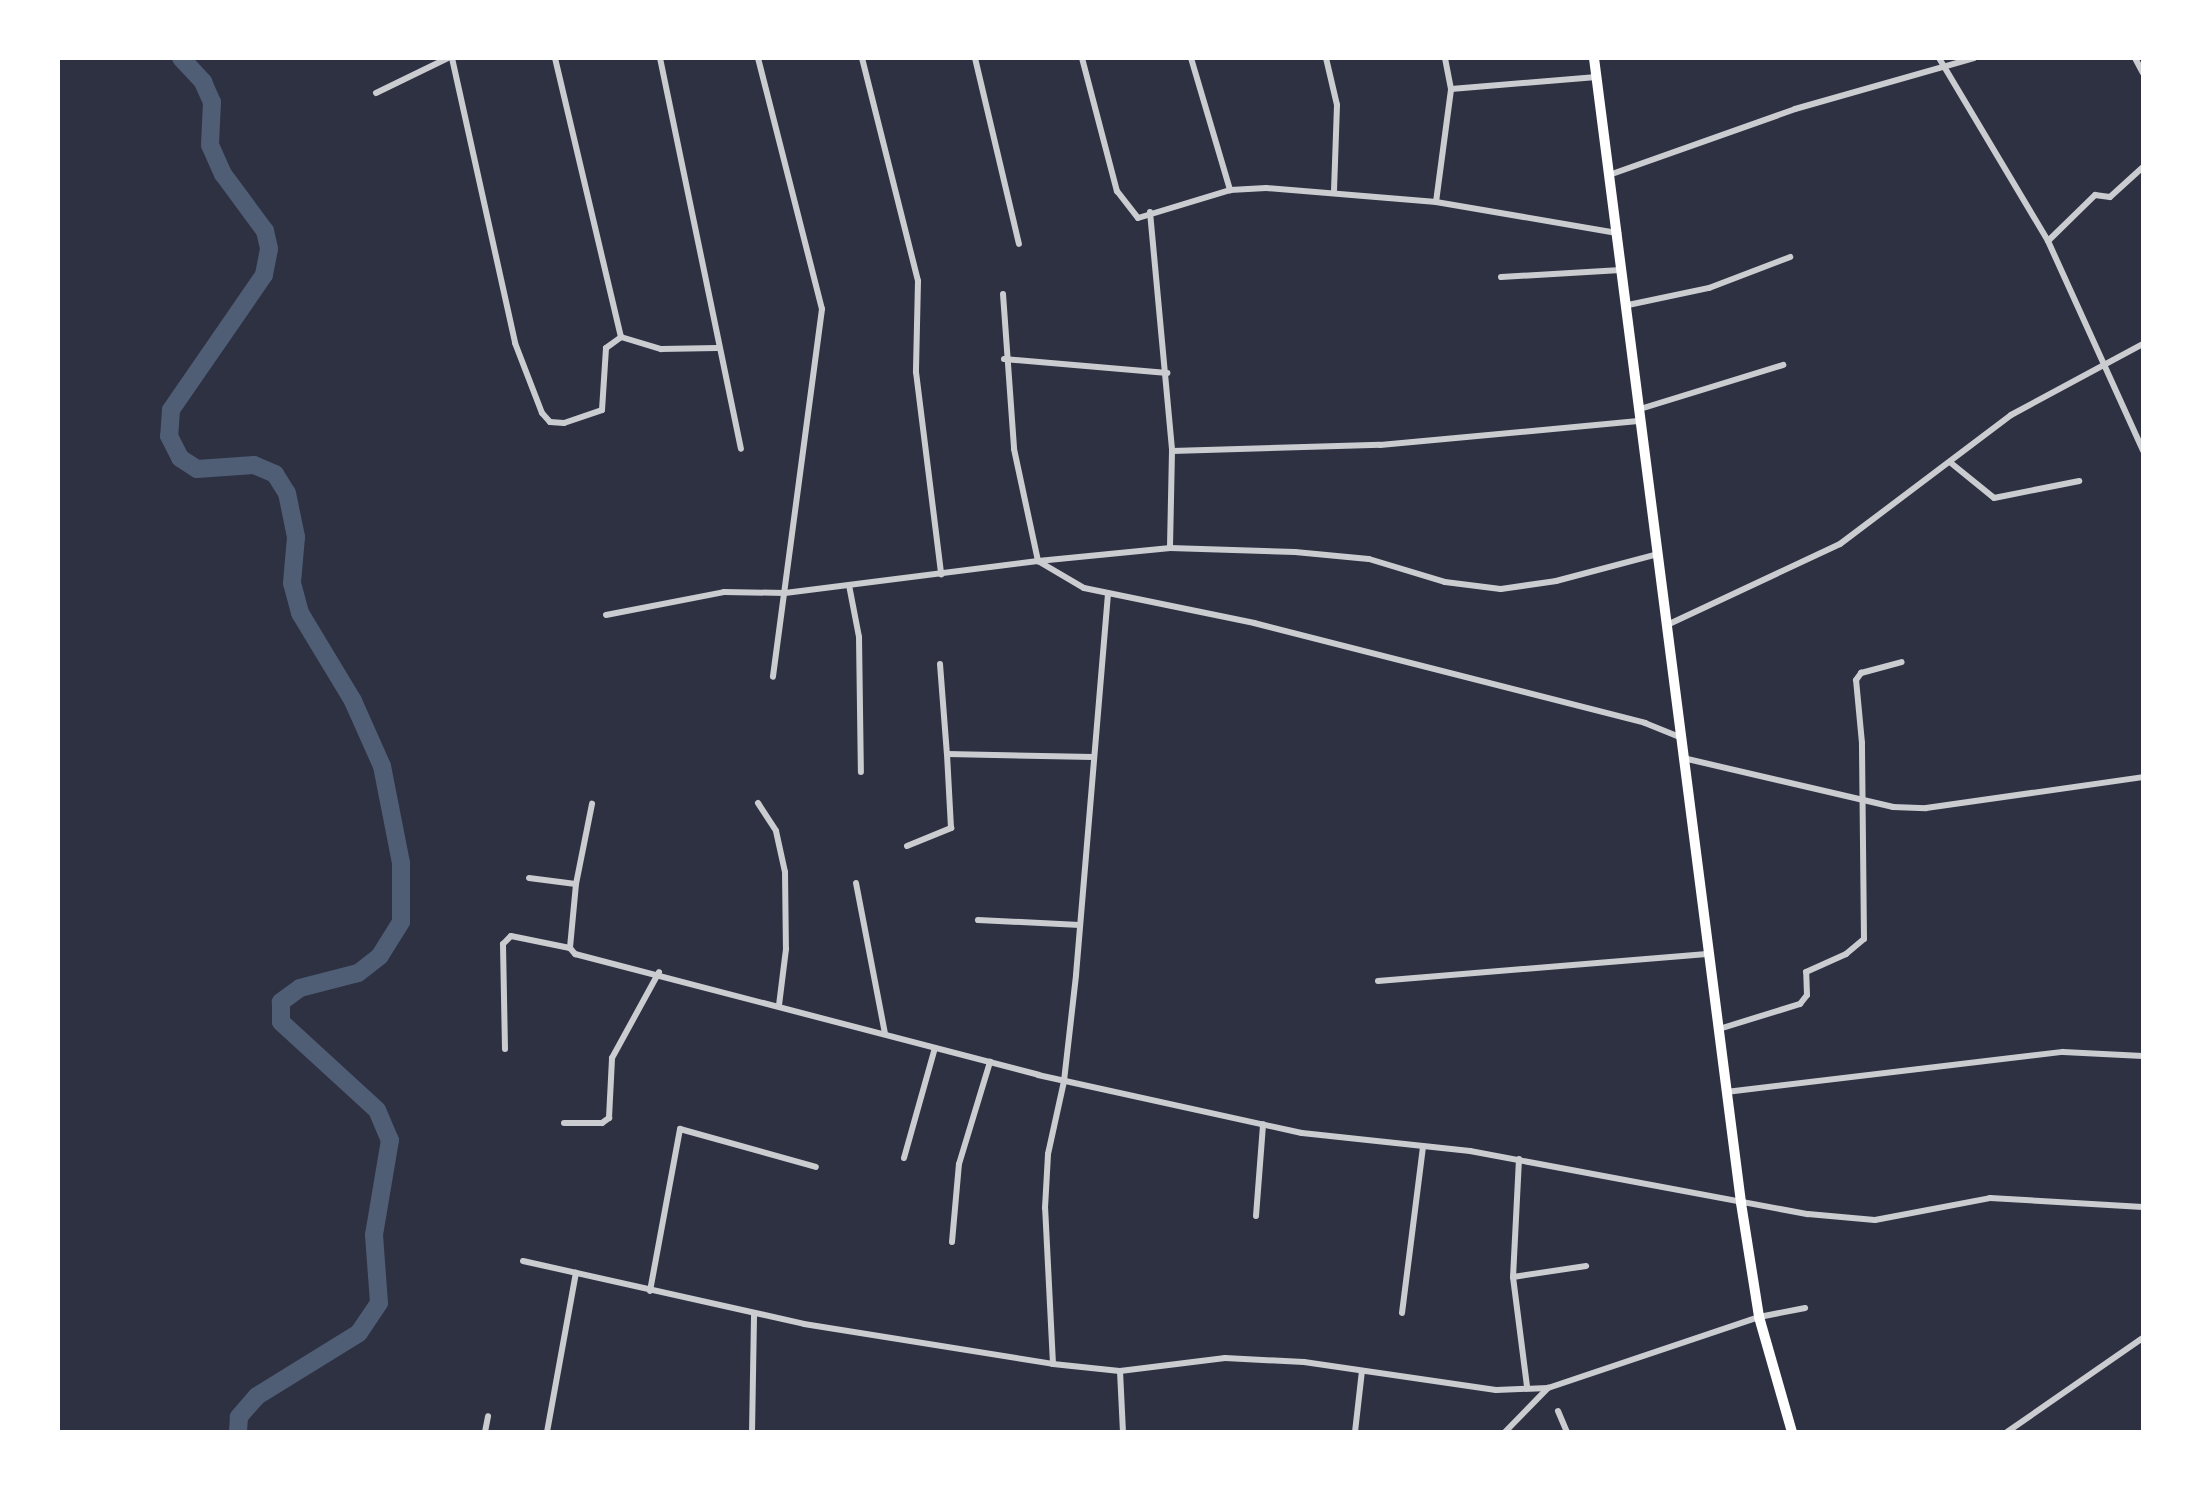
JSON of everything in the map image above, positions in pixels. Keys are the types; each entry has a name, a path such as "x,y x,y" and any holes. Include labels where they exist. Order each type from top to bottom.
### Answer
{"main road":[{"path":"1594,58 1741,1203 1759,1317 1792,1432"}],"street":[{"path":"376,93 450,58 515,343 550,422 564,423 602,410 606,348 621,337"},
{"path":"555,58 621,337"},
{"path":"660,58 717,348 741,449"},
{"path":"758,58 822,309 773,677"},
{"path":"862,58 918,281 916,372 941,574"},
{"path":"975,58 1019,244"},
{"path":"1082,58 1117,191 1138,218 1230,190 1334,190 1436,202 1618,233"},
{"path":"1191,58 1230,190"},
{"path":"1326,58 1337,105 1334,190"},
{"path":"1436,202 1451,89 1445,58"},
{"path":"1939,58 1942,68 1974,113 2048,241 2143,450"},
{"path":"1609,175 1795,109 1974,58"},
{"path":"2135,58 2143,73"},
{"path":"1451,89 1597,77"},
{"path":"2048,241 2095,195 2110,197 2143,167"},
{"path":"1150,212 1172,451 1170,548"},
{"path":"1628,305 1709,288 1790,257"},
{"path":"1501,277 1623,270"},
{"path":"1003,294 1004,359 1014,449 1038,561 1065,581 1285,630 1645,723 1680,737"},
{"path":"621,337 661,349 717,348"},
{"path":"1667,625 1840,544 2011,415 2143,344"},
{"path":"1004,359 1167,373"},
{"path":"1640,409 1783,365"},
{"path":"1172,451 1380,445 1641,421"},
{"path":"1951,463 1994,498 2079,481"},
{"path":"606,615 724,592 785,593 1038,561 1170,548 1369,559 1445,582 1501,589 1556,581 1658,554"},
{"path":"849,585 859,637 861,772"},
{"path":"1053,1364 1045,1208 1048,1154 1064,1081 1108,593"},
{"path":"1717,1030 1800,1004 1807,995 1806,972 1846,954 1864,939 1856,680 1861,673 1902,662"},
{"path":"907,846 951,828 940,664"},
{"path":"947,754 1093,757"},
{"path":"1682,758 1862,804 1926,808 2143,777"},
{"path":"758,803 776,831 785,872 786,949 779,1005"},
{"path":"570,948 576,884 592,804"},
{"path":"529,878 576,884"},
{"path":"856,883 885,1033"},
{"path":"978,920 1080,925"},
{"path":"505,1049 503,944 511,936 570,948 575,954 659,972 1064,1081 1263,1124 1519,1159 1741,1203 1875,1220 1990,1198 2143,1207"},
{"path":"1378,981 1707,954"},
{"path":"564,1123 602,1123 609,1118 612,1058 659,972"},
{"path":"904,1158 935,1048"},
{"path":"1726,1092 2063,1052 2143,1056"},
{"path":"952,1242 959,1164 990,1062"},
{"path":"1256,1216 1263,1124"},
{"path":"650,1291 680,1129 816,1167"},
{"path":"1402,1313 1423,1146"},
{"path":"1519,1159 1513,1277 1527,1387"},
{"path":"523,1261 754,1313 1053,1364 1120,1371 1225,1358 1362,1371 1482,1389 1548,1388 1759,1317 1805,1308"},
{"path":"1513,1277 1586,1266"},
{"path":"547,1432 576,1273"},
{"path":"752,1432 754,1313"},
{"path":"2007,1432 2143,1338"},
{"path":"1120,1371 1123,1432"},
{"path":"1355,1432 1362,1371"},
{"path":"1505,1432 1548,1388"},
{"path":"1558,1411 1567,1432"},
{"path":"485,1432 488,1416"}],"waterway":[{"path":"181,58 203,82 212,102 210,145 223,174 265,231 269,249 264,275 171,410 169,436 180,458 197,469 254,465 275,474 287,493 296,537 292,583 300,613 353,701 382,766 401,863 401,922 380,956 358,973 300,988 281,1002 281,1022 377,1110 390,1140 374,1235 379,1303 359,1333 257,1396 239,1417 238,1432"}]}
